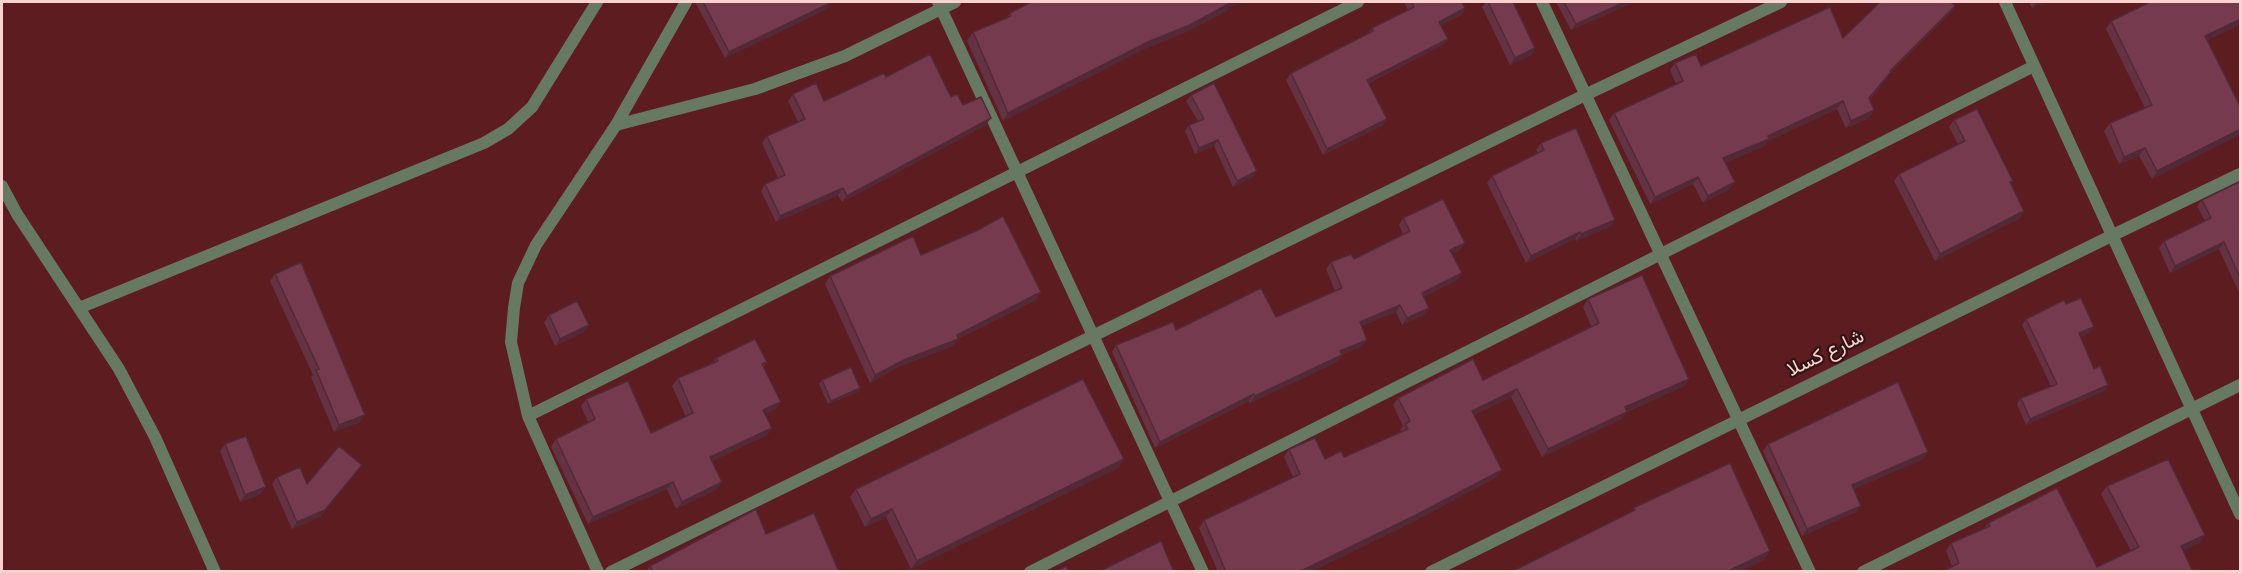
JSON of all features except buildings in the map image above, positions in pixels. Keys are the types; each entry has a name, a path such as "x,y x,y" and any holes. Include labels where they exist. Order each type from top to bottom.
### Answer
{"street":[{"path":"79,308 484,143 508,129 532,107 597,2"},
{"path":"598,572 528,416 511,342 518,283 536,245 616,125 686,2"},
{"path":"616,125 755,89 845,56 940,5 955,2"},
{"path":"528,416 1017,170 1358,2"},
{"path":"1542,2 1810,572"},
{"path":"611,572 1585,95 1781,2"},
{"path":"2005,2 2241,514"},
{"path":"940,5 1203,572"},
{"path":"1030,572 2034,66"},
{"name":"شارع كسلا","path":"1431,572 1738,419 2241,174"},
{"path":"2,186 17,214 119,369 155,437 215,572"},
{"path":"1863,572 2241,385"}]}
